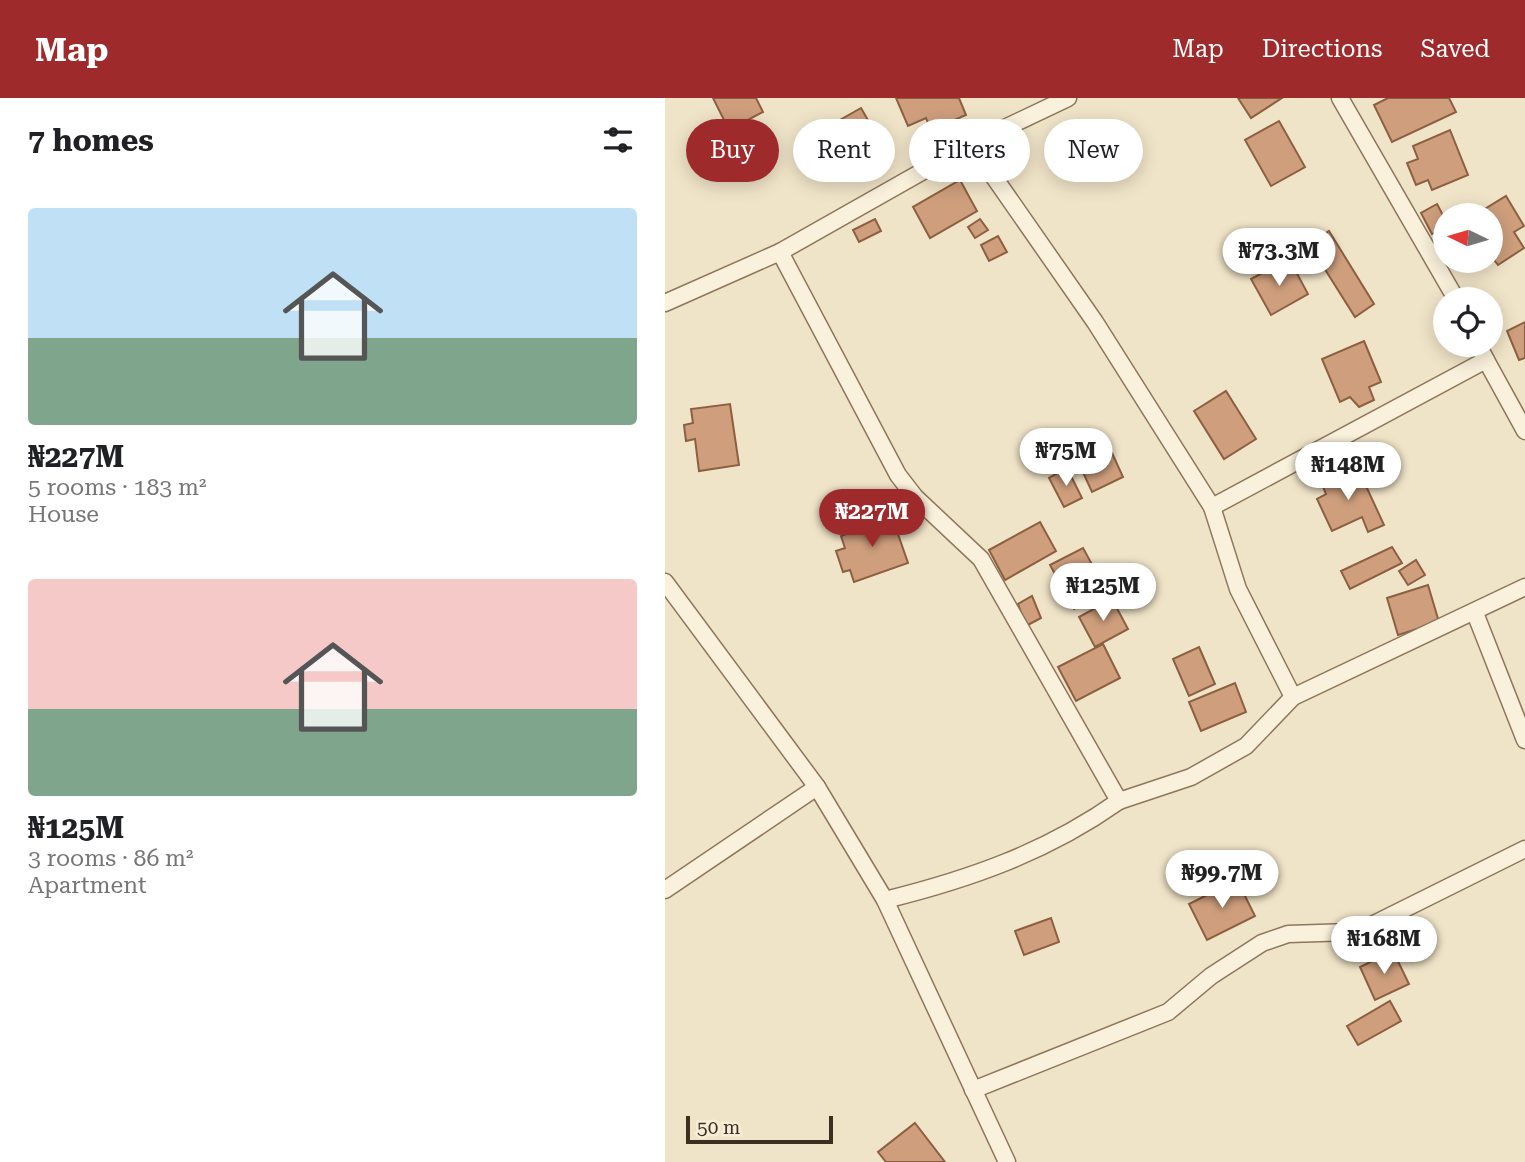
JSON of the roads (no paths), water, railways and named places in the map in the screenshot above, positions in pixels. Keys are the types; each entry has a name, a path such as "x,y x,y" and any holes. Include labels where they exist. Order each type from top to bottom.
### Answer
{"street":[{"path":"1024,119 1068,98"},
{"path":"1340,98 1449,287"},
{"path":"665,303 780,252 909,179"},
{"path":"997,182 1095,322 1212,507 1238,589 1293,697"},
{"path":"780,252 898,475 915,497 981,559 1119,801"},
{"path":"1484,357 1525,431"},
{"path":"1212,507 1486,360"},
{"path":"665,582 817,787 885,900 1007,1162"},
{"path":"885,900 958,882 1007,863 1088,823 1119,801 1191,777 1245,746 1293,697 1525,587"},
{"path":"1475,612 1525,740"},
{"path":"665,890 817,787"},
{"path":"973,1090 1168,1012 1211,976 1262,943 1288,933 1351,932 1370,926 1525,849"}]}
